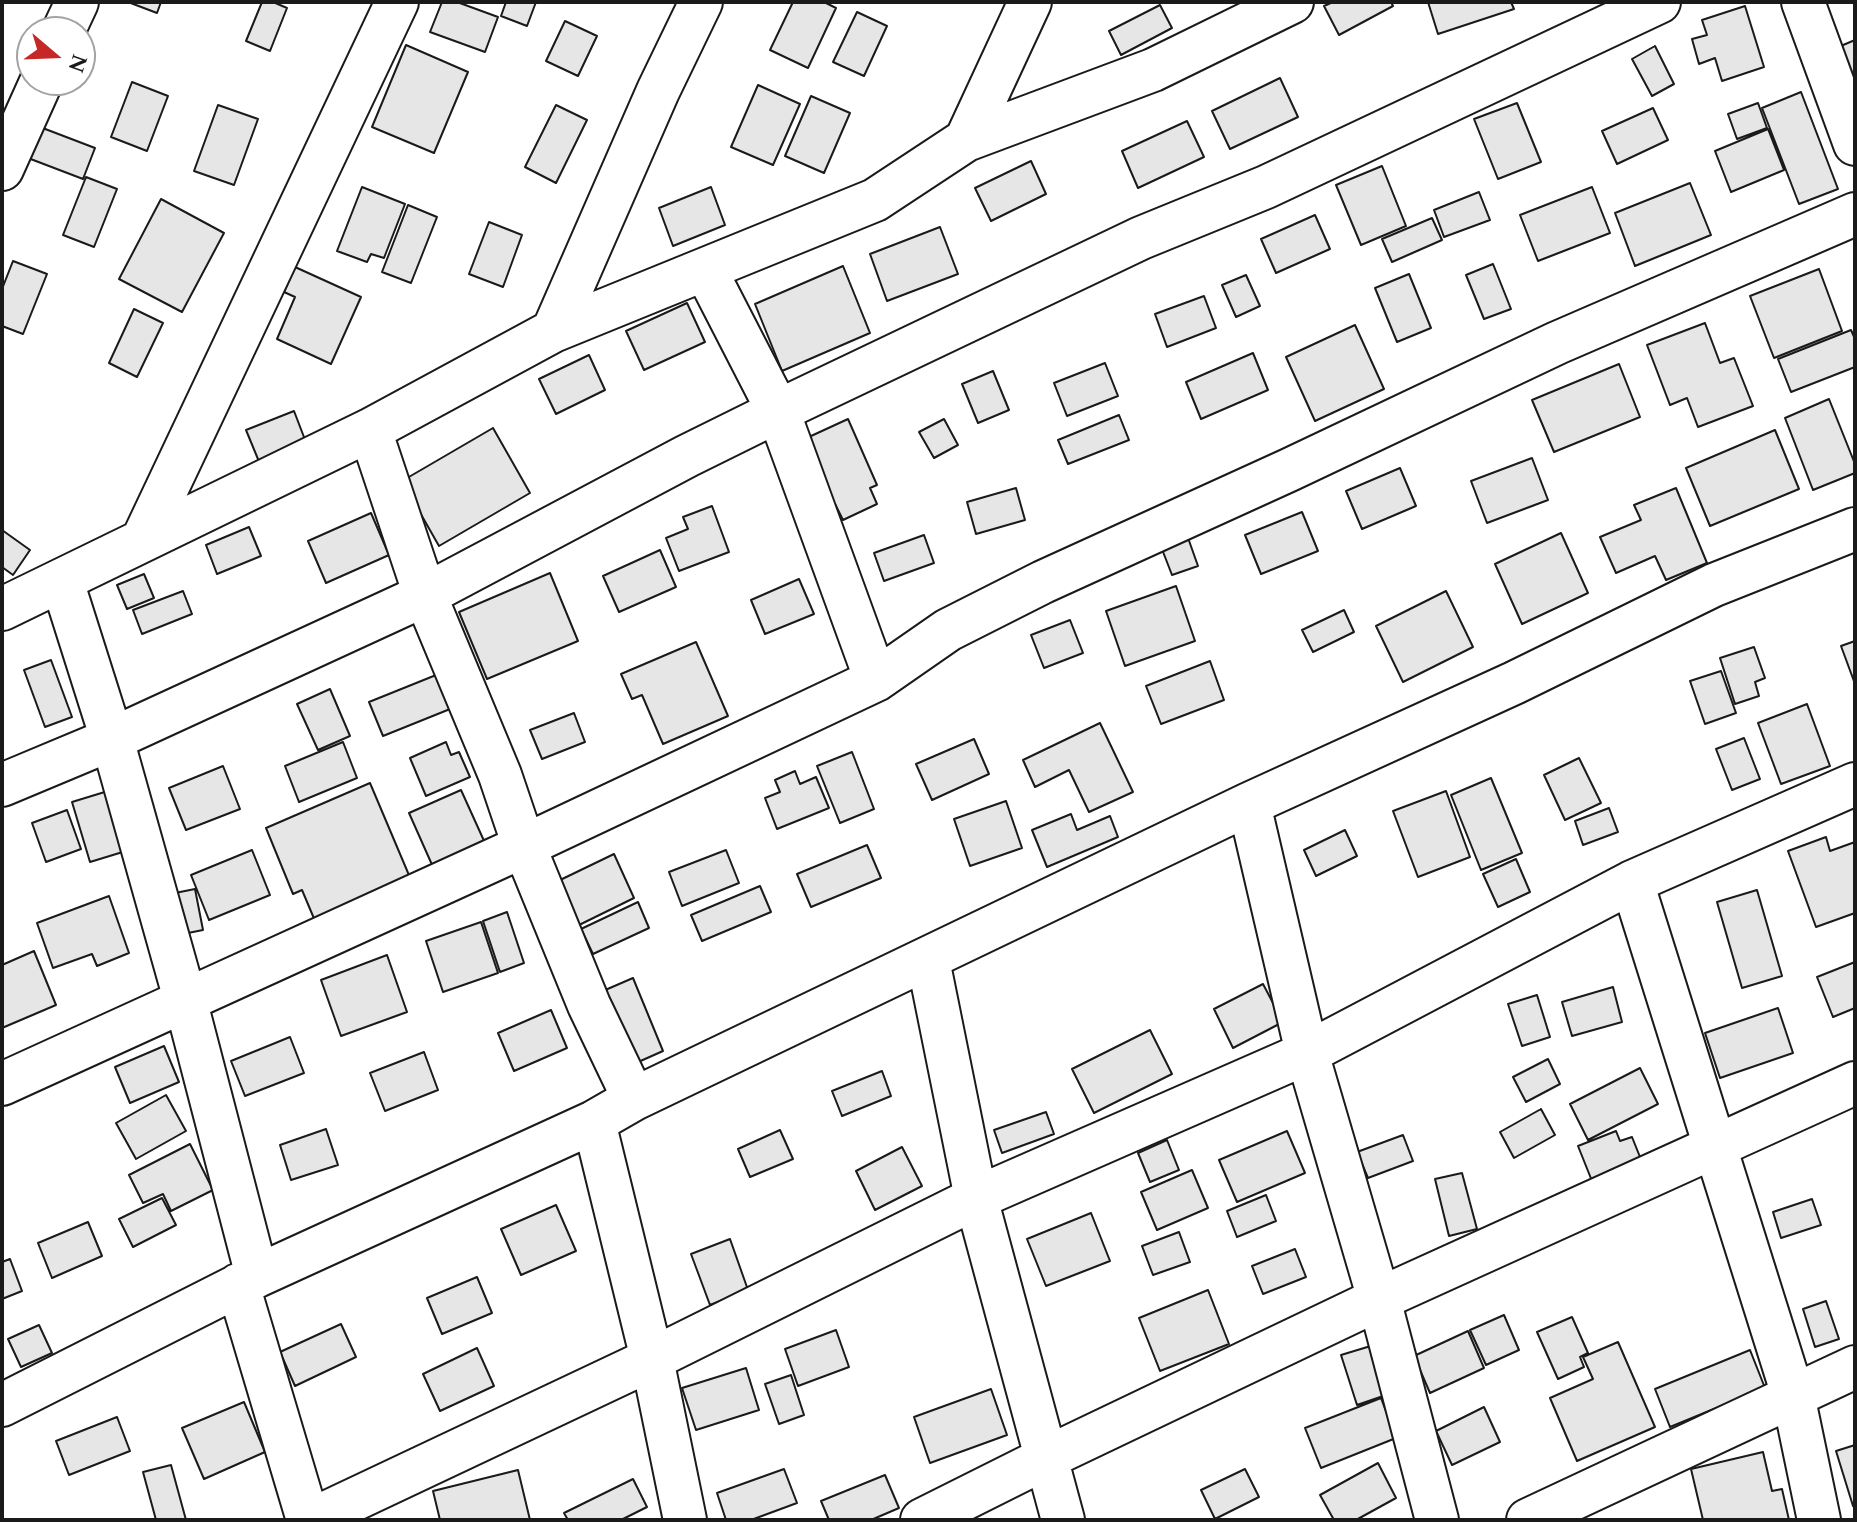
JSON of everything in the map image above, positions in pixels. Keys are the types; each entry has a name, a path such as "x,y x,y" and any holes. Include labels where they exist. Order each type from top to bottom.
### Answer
{"street":[{"path":"142,541 397,2"},
{"path":"553,331 658,91 701,2"},
{"path":"966,140 1030,2"},
{"path":"2,609 370,430 553,331 875,200 966,140 1153,70 1292,2"},
{"path":"2,785 112,739 425,595 778,411 1141,238 1266,187 1659,2"},
{"path":"1803,2 1855,144"},
{"path":"2,169 35,96"},
{"path":"2,1084 524,846 876,680 948,630 1043,582 1303,464 1557,343 1855,214"},
{"path":"706,271 778,411 876,680"},
{"path":"370,430 425,595 500,775 524,846 589,1005 634,1099"},
{"path":"2,1405 247,1280 594,1122 634,1099 1249,804 1514,683 1714,585 1855,529"},
{"path":"62,581 112,739 185,999 247,1280 310,1520 652,1359 976,1198 1307,1053 1632,882 1855,784"},
{"path":"1249,804 1307,1053 1379,1299 1437,1520"},
{"path":"1632,882 1793,1395 1819,1520"},
{"path":"928,960 976,1198 1063,1520"},
{"path":"922,1520 1379,1299 1855,1083"},
{"path":"594,1122 652,1359 685,1520"},
{"path":"1528,1520 1855,1367"}],"building":[{"path":"128,2 161,2 157,13"},
{"path":"262,2 273,2 287,8 270,51 246,41"},
{"path":"442,2 457,2 498,17 485,52 430,32"},
{"path":"506,2 536,2 527,26 501,16"},
{"path":"793,2 824,2 836,8 808,68 770,50"},
{"path":"1333,2 1391,2 1393,6 1339,35 1324,6"},
{"path":"1428,2 1511,2 1514,9 1438,34"},
{"path":"1160,5 1172,28 1121,55 1109,31"},
{"path":"1745,6 1764,67 1722,81 1715,58 1699,64 1692,39 1707,35 1702,20"},
{"path":"857,12 887,26 864,76 833,62"},
{"path":"565,21 597,36 578,76 546,61"},
{"path":"1855,40 1855,94 1836,48"},
{"path":"406,45 468,72 434,153 372,127"},
{"path":"1655,46 1674,84 1652,96 1632,59"},
{"path":"1280,78 1298,117 1230,149 1212,111"},
{"path":"132,82 168,96 147,151 111,137"},
{"path":"758,85 800,104 773,165 731,147"},
{"path":"1801,92 1838,189 1799,204 1762,108"},
{"path":"811,96 850,113 824,173 785,156"},
{"path":"1517,103 1541,162 1498,179 1474,119"},
{"path":"1758,103 1767,128 1737,139 1728,114"},
{"path":"218,105 258,119 234,185 194,171"},
{"path":"556,105 587,120 556,183 525,167"},
{"path":"1653,108 1668,140 1617,164 1602,131"},
{"path":"1187,121 1204,157 1138,188 1122,151"},
{"path":"40,127 95,148 83,179 28,158"},
{"path":"1768,129 1784,170 1731,192 1715,151"},
{"path":"1031,161 1046,194 991,221 975,188"},
{"path":"1382,166 1406,226 1361,245 1336,185"},
{"path":"86,177 117,189 94,247 63,235"},
{"path":"1690,183 1711,235 1635,266 1615,213"},
{"path":"362,187 405,204 384,258 371,254 367,262 337,251"},
{"path":"711,187 725,225 673,246 659,208"},
{"path":"1592,187 1610,233 1538,261 1520,215"},
{"path":"1479,192 1490,220 1444,237 1434,210"},
{"path":"161,199 224,233 182,312 119,279"},
{"path":"408,205 437,217 411,283 382,272"},
{"path":"1315,215 1330,249 1276,273 1261,239"},
{"path":"1432,218 1442,240 1392,262 1382,239"},
{"path":"489,222 522,235 503,287 469,274"},
{"path":"940,227 958,274 887,301 870,254"},
{"path":"13,261 47,274 23,334 2,326 2,289"},
{"path":"1493,264 1511,309 1484,319 1466,275"},
{"path":"843,266 870,333 782,371 755,304"},
{"path":"295,267 361,297 331,364 277,339 295,297 284,292"},
{"path":"1819,269 1842,331 1774,358 1750,296"},
{"path":"1409,274 1431,328 1397,342 1375,288"},
{"path":"1246,275 1260,306 1236,317 1222,285"},
{"path":"1204,296 1216,328 1167,347 1155,314"},
{"path":"687,303 705,342 644,370 626,331"},
{"path":"134,309 163,323 137,377 109,363"},
{"path":"1705,323 1720,363 1734,358 1753,406 1698,427 1687,398 1670,405 1647,345"},
{"path":"1355,325 1384,389 1315,421 1286,357"},
{"path":"1851,330 1855,339 1855,367 1791,392 1778,359"},
{"path":"1253,353 1268,390 1201,419 1186,382"},
{"path":"589,355 605,390 556,414 539,379"},
{"path":"1105,363 1118,396 1067,416 1054,383"},
{"path":"1619,364 1640,417 1554,452 1532,400"},
{"path":"993,371 1009,410 978,423 962,384"},
{"path":"1829,399 1855,464 1855,473 1813,490 1785,418"},
{"path":"294,411 307,445 260,464 246,430"},
{"path":"1119,415 1129,440 1068,464 1058,440"},
{"path":"848,419 877,485 870,488 877,504 843,520 835,504 827,507 798,442"},
{"path":"944,419 958,445 934,458 919,432"},
{"path":"493,428 530,493 439,546 402,481"},
{"path":"1775,430 1799,489 1710,526 1686,468"},
{"path":"1532,458 1548,500 1487,523 1471,481"},
{"path":"1400,468 1416,506 1362,529 1346,491"},
{"path":"1016,488 1025,520 976,534 967,502"},
{"path":"1676,488 1707,563 1666,580 1655,556 1616,573 1600,537 1641,520 1634,505"},
{"path":"712,506 729,552 679,571 666,538 688,529 683,517"},
{"path":"1302,512 1318,551 1261,574 1245,535"},
{"path":"371,513 389,555 326,583 308,541"},
{"path":"249,527 261,556 217,574 206,545"},
{"path":"2,530 30,550 13,575 2,567"},
{"path":"1561,533 1588,593 1522,624 1495,564"},
{"path":"924,535 934,563 884,581 874,553"},
{"path":"1187,535 1198,566 1172,575 1160,544"},
{"path":"660,550 676,587 619,612 603,576"},
{"path":"550,573 578,641 487,679 459,612"},
{"path":"144,574 154,598 127,609 117,585"},
{"path":"799,579 814,614 765,634 751,600"},
{"path":"1176,586 1195,641 1125,666 1106,611"},
{"path":"183,591 192,614 142,634 133,610"},
{"path":"1446,591 1473,647 1403,682 1376,626"},
{"path":"1344,610 1354,632 1313,652 1302,630"},
{"path":"1070,620 1083,653 1044,668 1031,635"},
{"path":"1855,641 1855,684 1841,646"},
{"path":"696,642 728,716 663,744 642,695 632,699 621,674"},
{"path":"1754,647 1765,678 1755,682 1759,696 1735,704 1720,658"},
{"path":"51,660 72,717 45,727 24,670"},
{"path":"1210,661 1224,700 1161,724 1146,686"},
{"path":"446,671 460,705 383,736 369,702"},
{"path":"1721,671 1736,713 1705,724 1690,681"},
{"path":"330,689 350,736 318,750 297,704"},
{"path":"1807,704 1830,766 1781,784 1758,723"},
{"path":"574,713 585,742 542,759 530,730"},
{"path":"1100,723 1133,792 1089,812 1069,770 1035,787 1023,760"},
{"path":"1744,738 1760,779 1732,790 1716,749"},
{"path":"974,739 989,774 932,800 916,764"},
{"path":"343,742 357,778 299,802 285,766"},
{"path":"446,742 451,755 459,752 470,777 426,796 410,758"},
{"path":"852,752 874,809 840,823 817,766"},
{"path":"1579,758 1601,803 1565,820 1544,775"},
{"path":"223,766 240,809 186,830 169,788"},
{"path":"795,771 800,784 816,777 829,808 777,829 765,798 780,792 775,780"},
{"path":"1491,778 1522,853 1481,870 1451,795"},
{"path":"370,783 414,887 318,928 302,890 293,894 266,828"},
{"path":"461,790 485,843 433,867 409,813"},
{"path":"108,791 126,851 90,862 72,802"},
{"path":"1446,791 1470,857 1418,877 1393,811"},
{"path":"1006,801 1022,848 970,866 954,819"},
{"path":"1609,808 1618,832 1583,845 1575,821"},
{"path":"67,810 81,849 46,862 32,823"},
{"path":"1071,814 1077,830 1110,816 1118,837 1047,867 1032,830"},
{"path":"1345,830 1357,856 1316,876 1304,850"},
{"path":"1826,837 1830,851 1855,842 1855,913 1816,927 1788,851"},
{"path":"867,845 881,878 811,907 797,874"},
{"path":"252,850 270,895 209,920 191,875"},
{"path":"726,850 739,883 682,906 669,872"},
{"path":"614,854 634,898 577,926 556,882"},
{"path":"1516,859 1530,892 1498,907 1483,874"},
{"path":"760,886 771,912 702,941 691,915"},
{"path":"195,889 203,930 173,936 165,895"},
{"path":"1757,890 1782,976 1742,988 1717,902"},
{"path":"109,896 129,953 97,966 92,954 53,968 37,923"},
{"path":"638,902 649,928 593,954 581,929"},
{"path":"507,912 524,963 500,972 483,921"},
{"path":"481,922 498,973 443,992 426,941"},
{"path":"34,951 56,1005 2,1028 2,965"},
{"path":"387,955 407,1012 341,1036 321,980"},
{"path":"1855,962 1855,1008 1833,1017 1817,977"},
{"path":"633,978 663,1051 627,1067 596,994"},
{"path":"1263,984 1283,1022 1233,1048 1214,1009"},
{"path":"1613,987 1622,1022 1572,1036 1562,1002"},
{"path":"1537,995 1550,1037 1522,1046 1508,1004"},
{"path":"1778,1008 1793,1053 1720,1078 1705,1033"},
{"path":"551,1010 567,1048 514,1071 498,1033"},
{"path":"1150,1030 1172,1074 1094,1113 1072,1069"},
{"path":"290,1037 304,1073 245,1096 231,1061"},
{"path":"164,1046 179,1082 130,1103 115,1067"},
{"path":"424,1052 438,1090 385,1111 370,1073"},
{"path":"1548,1059 1560,1084 1526,1102 1513,1077"},
{"path":"1640,1068 1658,1104 1588,1140 1570,1104"},
{"path":"882,1071 891,1096 842,1116 832,1091"},
{"path":"166,1095 186,1131 136,1159 116,1123"},
{"path":"1541,1109 1555,1135 1514,1158 1500,1132"},
{"path":"1046,1112 1054,1134 1002,1153 994,1130"},
{"path":"326,1129 338,1165 291,1180 280,1145"},
{"path":"780,1130 793,1159 750,1177 738,1149"},
{"path":"1287,1131 1305,1173 1237,1202 1219,1160"},
{"path":"1616,1131 1620,1141 1632,1137 1646,1172 1596,1191 1578,1146"},
{"path":"1403,1135 1413,1161 1368,1178 1357,1152"},
{"path":"1167,1140 1179,1170 1150,1182 1138,1153"},
{"path":"190,1144 213,1190 171,1211 163,1194 143,1203 129,1175"},
{"path":"902,1147 922,1186 875,1210 856,1171"},
{"path":"1192,1170 1208,1208 1157,1230 1141,1192"},
{"path":"1462,1173 1477,1229 1449,1236 1435,1179"},
{"path":"1266,1195 1276,1221 1237,1237 1227,1211"},
{"path":"162,1198 176,1225 133,1247 119,1219"},
{"path":"1812,1199 1821,1225 1781,1238 1773,1212"},
{"path":"556,1205 576,1251 521,1275 501,1229"},
{"path":"1091,1213 1110,1261 1046,1286 1027,1239"},
{"path":"88,1222 102,1256 52,1278 38,1243"},
{"path":"1179,1232 1190,1262 1153,1275 1142,1246"},
{"path":"730,1239 748,1290 710,1305 691,1254"},
{"path":"1295,1249 1306,1277 1263,1294 1252,1266"},
{"path":"10,1259 22,1291 2,1299 2,1262"},
{"path":"477,1277 492,1313 442,1334 427,1298"},
{"path":"1208,1290 1229,1344 1160,1371 1139,1318"},
{"path":"1826,1301 1839,1339 1815,1347 1803,1309"},
{"path":"1504,1315 1519,1350 1486,1365 1470,1330"},
{"path":"1572,1317 1588,1353 1580,1357 1584,1367 1558,1379 1537,1332"},
{"path":"341,1324 356,1357 295,1386 280,1352"},
{"path":"39,1325 52,1353 21,1367 8,1339"},
{"path":"836,1330 849,1367 798,1386 785,1349"},
{"path":"1468,1331 1484,1368 1430,1393 1414,1356"},
{"path":"1618,1342 1655,1427 1577,1461 1550,1398 1593,1379 1583,1357"},
{"path":"1374,1345 1389,1394 1357,1405 1341,1355"},
{"path":"477,1348 494,1386 440,1411 423,1374"},
{"path":"1750,1350 1765,1388 1670,1427 1655,1389"},
{"path":"746,1368 759,1410 696,1430 682,1388"},
{"path":"791,1375 804,1415 779,1424 765,1384"},
{"path":"991,1389 1007,1435 930,1463 914,1417"},
{"path":"1381,1398 1396,1438 1321,1468 1305,1428"},
{"path":"244,1402 265,1452 204,1479 182,1428"},
{"path":"1484,1407 1500,1442 1452,1465 1436,1431"},
{"path":"117,1417 130,1451 69,1475 56,1441"},
{"path":"1855,1445 1855,1505 1853,1506 1836,1451"},
{"path":"1763,1452 1772,1491 1782,1489 1789,1520 1703,1520 1691,1469"},
{"path":"1378,1463 1396,1498 1356,1520 1334,1520 1320,1495"},
{"path":"171,1465 186,1520 156,1520 143,1472"},
{"path":"784,1469 797,1503 751,1520 726,1520 717,1493"},
{"path":"1245,1469 1259,1497 1215,1519 1201,1490"},
{"path":"518,1470 530,1520 440,1520 433,1491"},
{"path":"885,1475 899,1508 871,1520 829,1520 821,1501"},
{"path":"633,1479 647,1507 621,1520 568,1520 564,1513"}]}
